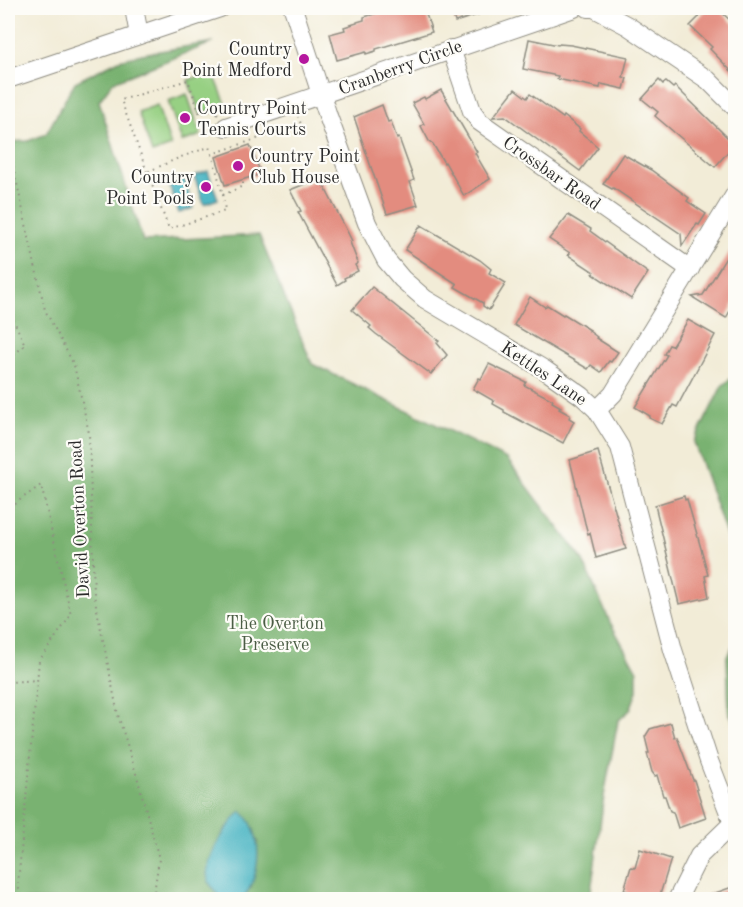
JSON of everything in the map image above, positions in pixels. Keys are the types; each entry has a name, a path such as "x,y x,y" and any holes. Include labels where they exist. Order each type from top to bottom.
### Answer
{"street":[{"path":"134,8 139,35"},
{"path":"8,79 220,8"},
{"name":"Kettles Lane","path":"293,8 367,223 386,260 402,279 425,299 545,370 597,410 620,447 673,650 709,761 734,827 699,856 677,900"},
{"name":"Cranberry Circle","path":"226,127 574,8"},
{"path":"588,8 594,8 628,27 708,80 735,108"},
{"name":"Crossbar Road","path":"451,49 472,111 480,122 690,268"},
{"path":"597,410 613,394 735,193"}],"path":[{"path":"147,172 209,147 223,195 225,211 169,229 147,172 121,100 188,80 200,114 215,108"},
{"path":"212,154 301,124 296,112"},
{"name":"David Overton Road","path":"8,143 45,310 74,365 89,433 94,595 118,715 159,859 153,900"},
{"path":"223,195 243,186 243,180"},
{"path":"8,308 25,345 8,360"},
{"path":"8,514 17,502 41,485 71,615 39,661 18,883 21,900"},
{"path":"8,609 10,618 8,624"},
{"path":"8,680 10,682 37,680"}],"green space":[{"name":"The Overton Preserve","path":"214,42 113,82 99,101 143,241 259,235 312,364 507,459 582,559 610,622 637,671 637,691 630,710 618,721 604,796 590,899 8,900 8,142 28,141 46,134 75,82 119,60","holes":["226,828 258,841 251,888 207,874 216,847"]},
{"path":"213,72 226,104 200,114 188,80"},
{"name":"Country Point Tennis Courts","path":"187,94 201,135 182,142 168,101"},
{"name":"Country Point Tennis Courts","path":"157,105 171,146 152,153 138,112"},
{"path":"735,375 735,560 694,442 722,386"},
{"path":"735,643 735,724 729,712 727,656"}],"water":[{"name":"Country Point Pools","path":"208,171 218,199 204,204 194,176"},
{"name":"Country Point Pools","path":"184,179 193,208 179,213 169,185"},
{"path":"241,811 254,829 258,853 257,866 254,878 243,898 220,897 208,880 208,865 220,840"}],"building":[{"path":"394,8 424,8 432,32 366,54 366,52 337,60 330,34 345,30 344,27 364,20 364,17"},
{"path":"451,8 492,8 493,10 455,22"},
{"path":"708,8 717,8 735,25 735,75 710,49 712,47 690,26"},
{"path":"529,39 628,57 623,77 627,78 624,89 601,84 600,88 523,69"},
{"path":"659,80 673,88 675,86 730,140 728,144 732,147 715,167 655,116 658,112 642,99"},
{"path":"515,89 527,98 530,94 563,118 564,116 598,147 580,171 505,116 493,117"},
{"path":"441,90 490,179 464,196 445,162 429,141 421,126 424,124 412,103"},
{"path":"382,105 388,122 391,121 397,139 399,138 414,180 410,182 418,205 387,214 354,117"},
{"name":"Country Point Club House","path":"250,145 261,174 225,185 216,157"},
{"path":"623,154 651,170 689,198 687,201 706,214 682,246 681,234 613,188 603,184"},
{"path":"320,178 352,241 350,242 358,263 355,265 358,271 344,278 345,280 337,285 298,212 301,211 290,190"},
{"path":"568,215 591,229 590,231 648,273 631,299 593,274 594,272 549,239"},
{"path":"421,225 480,260 491,269 489,273 506,283 489,310 483,306 483,303 455,287 457,284 405,250"},
{"path":"735,243 735,302 726,318 692,297 703,295"},
{"path":"372,287 439,341 437,343 447,355 431,374 376,334 369,328 371,326 352,310"},
{"path":"530,297 590,330 596,338 618,352 611,362 609,361 601,372 591,365 588,369 514,325"},
{"path":"688,320 715,335 677,407 673,405 662,424 649,418 650,416 635,407 667,355 664,354 669,345 672,346"},
{"path":"489,364 526,382 524,385 553,400 552,402 561,407 559,409 570,415 569,418 574,421 563,443 504,412 493,404 494,401 473,389"},
{"path":"598,451 626,549 596,558 570,460"},
{"path":"684,496 685,500 687,499 708,575 705,576 709,597 679,604 655,505"},
{"path":"671,723 675,738 677,737 694,780 706,818 678,828 673,812 670,811 665,796 663,796 657,775 655,776 652,772 645,737 650,729"},
{"path":"640,849 671,859 659,898 655,896 654,900 624,900 627,891 624,890 631,867 635,868"},
{"path":"735,886 735,900 701,900 701,898"}],"place":[{"name":"Country Point Medford","path":"304,59"},
{"name":"Country Point Tennis Courts","path":"185,118"},
{"name":"Country Point Club House","path":"238,166"},
{"name":"Country Point Pools","path":"206,187"}]}
